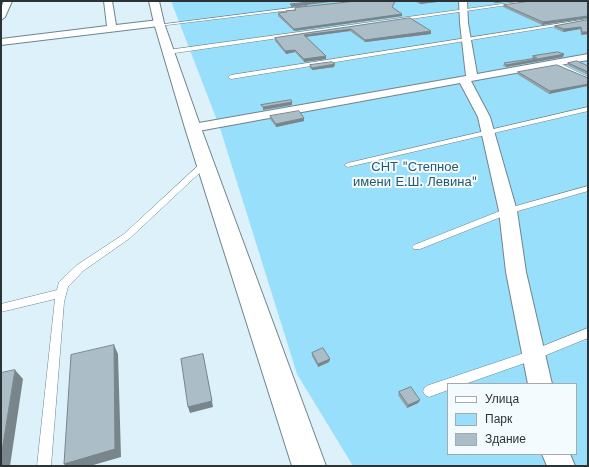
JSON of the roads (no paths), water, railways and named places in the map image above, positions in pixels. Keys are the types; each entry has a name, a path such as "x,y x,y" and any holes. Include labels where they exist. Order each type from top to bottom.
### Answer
{"street":[{"path":"1,17 8,1"},
{"path":"108,1 112,29"},
{"path":"154,1 159,24 168,52 305,465"},
{"path":"463,6 468,79 484,117 508,211 516,272 535,354 540,383"},
{"path":"1,42 159,24"},
{"path":"193,128 588,57"},
{"path":"556,455 561,466"}],"lane":[{"path":"168,52 463,6 533,1"},
{"path":"159,24 314,6"},
{"path":"231,77 588,20"},
{"path":"555,63 588,79"},
{"path":"348,165 588,109"},
{"path":"44,466 63,285 80,268 126,236 205,164"},
{"path":"417,247 508,211 588,188"},
{"path":"1,308 61,293"},
{"path":"452,383 535,354 588,333"},
{"path":"430,391 447,385"}],"park label":[{"name":"СНТ \"Степное имени Е.Ш. Левина\"","path":"415,174"}]}
